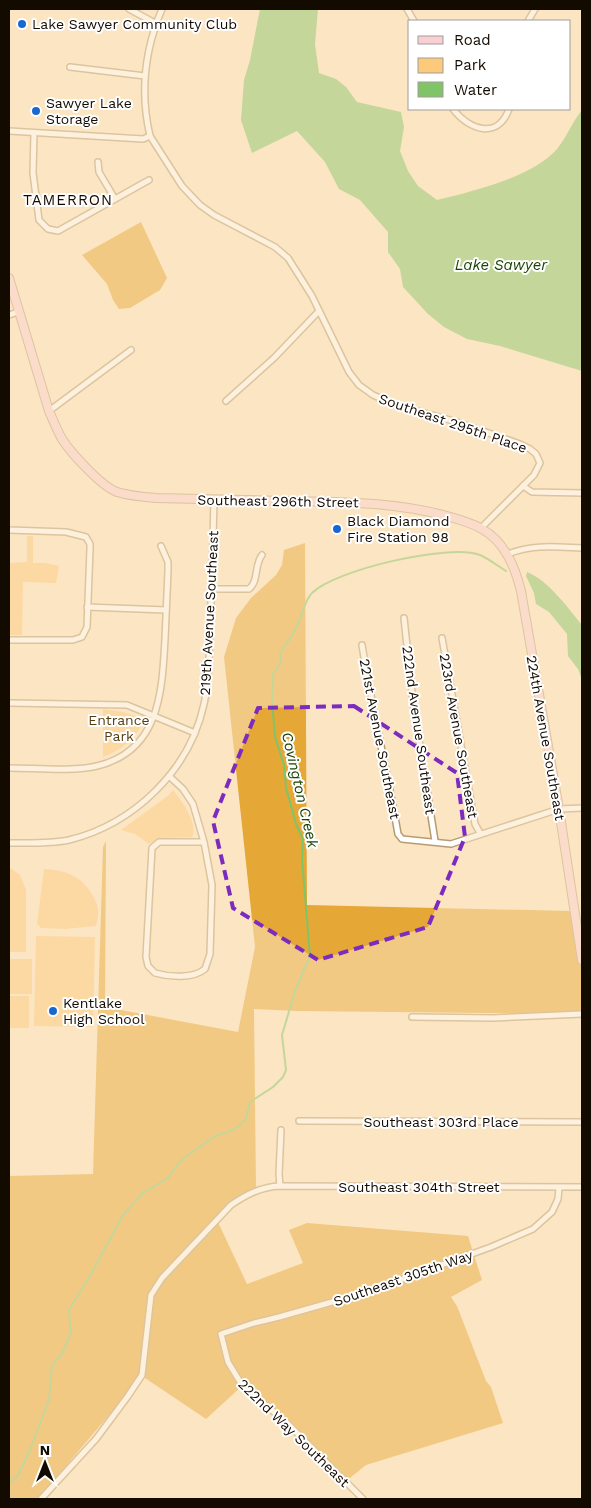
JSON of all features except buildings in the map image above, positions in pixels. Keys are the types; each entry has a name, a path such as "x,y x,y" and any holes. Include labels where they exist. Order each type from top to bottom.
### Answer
{"street":[{"path":"129,9 156,23"},
{"path":"162,9 149,49 145,76 145,109 150,136 182,186 200,205 214,215 284,253 293,265 319,311 274,358 226,401"},
{"path":"407,9 413,20"},
{"path":"529,20 535,9"},
{"path":"70,67 145,76"},
{"path":"455,110 466,122 485,128 496,127 502,123 508,110"},
{"path":"9,131 143,139 150,136"},
{"path":"34,133 33,173 39,220 44,227 50,230 58,231 150,180"},
{"path":"98,162 99,172 115,199"},
{"name":"Southeast 296th Street","path":"9,278 49,411 63,440 85,466 104,484 116,491 131,496 156,498 338,502 406,507 441,514 481,528"},
{"name":"Southeast 295th Place","path":"319,311 349,372 359,385 373,395 396,405 457,422 530,449 539,459 539,466 534,475 481,528"},
{"path":"9,315 18,312"},
{"path":"49,411 131,350"},
{"path":"523,486 532,492 582,493"},
{"name":"219th Avenue Southeast","path":"9,843 68,840 98,831 142,804 169,776 186,752 195,733 204,705 208,684 214,500"},
{"name":"224th Avenue Southeast","path":"481,528 508,554 521,591 559,809 582,960"},
{"path":"9,530 66,532 86,537 90,544 87,627 82,637 73,640 9,640"},
{"path":"9,768 97,766 124,754 139,740 155,717 163,681 168,562 161,546"},
{"path":"508,554 533,547 582,548"},
{"path":"211,589 249,589 255,582 257,563 262,555"},
{"path":"87,607 166,610"},
{"name":"222nd Avenue Southeast","path":"404,618 413,702 435,841"},
{"name":"223rd Avenue Southeast","path":"442,638 475,824 480,833"},
{"name":"221st Avenue Southeast","path":"362,645 371,701 398,834 402,839 435,841"},
{"path":"9,703 127,705 195,733"},
{"path":"169,776 183,790 193,804 204,842 212,885 212,918 208,964 205,970 191,976 154,973 146,962 150,852 155,844 159,842 204,842"},
{"path":"435,841 442,844 451,844 480,833 559,809 582,808"},
{"path":"412,1017 494,1018 582,1014"},
{"name":"Southeast 303rd Place","path":"299,1121 582,1122"},
{"path":"280,1186 278,1174 281,1130"},
{"name":"Southeast 304th Street","path":"41,1499 96,1439 142,1375 151,1296 162,1278 231,1205 243,1196 256,1190 280,1186 582,1187"},
{"name":"Southeast 305th Way","path":"221,1334 364,1293 491,1247 533,1229 552,1212 558,1199 558,1188"},
{"name":"222nd Way Southeast","path":"221,1334 228,1362 242,1385 288,1424 363,1499"}],"highlighted area":[{"path":"354,706 457,773 465,837 428,927 318,960 233,908 213,821 258,708"}],"green space":[{"path":"27,536 33,536 33,563 59,566 56,583 23,582 22,635 9,635 9,563 27,562"},
{"name":"Entrance Park","path":"103,709 123,712 142,718 143,723 126,744 115,752 103,757"},
{"path":"173,790 191,819 194,832 192,837 161,838 149,844 135,834 121,830 169,795"},
{"path":"9,867 20,875 26,890 26,952 9,952"},
{"path":"44,869 73,875 84,883 98,906 96,926 65,929 41,928 37,924"},
{"path":"36,936 95,937 93,1027 34,1026"},
{"path":"9,959 32,959 32,994 9,994"},
{"path":"9,996 29,996 29,1028 9,1028"}],"shaded area":[{"path":"141,222 167,278 160,290 130,308 119,309 113,300 107,284 82,255"},
{"path":"305,543 307,905 570,911 582,960 582,1014 254,1009 256,1190 243,1196 217,1220 247,1284 303,1263 289,1230 307,1223 468,1236 482,1280 451,1297 457,1306 486,1381 491,1387 503,1423 366,1465 345,1482 288,1424 242,1386 206,1419 142,1376 38,1499 9,1499 9,1176 93,1174 103,847 106,841 105,1007 238,1032 255,947 224,657 236,618 251,598 276,575 282,565 284,550"}],"water":[{"name":"Lake Sawyer","path":"260,9 318,9 315,44 319,73 336,79 346,87 357,102 401,112 404,127 400,151 408,171 418,186 437,200 501,182 533,168 557,149 582,110 582,371 500,346 467,339 444,327 428,314 403,287 400,269 388,252 388,232 360,200 339,189 325,162 297,131 252,153 241,120 244,80"},
{"path":"527,572 550,588 582,625 582,680 578,669 568,656 567,634 549,612 536,604 534,593 526,576"}],"waterway":[{"name":"Covington Creek","path":"9,1483 17,1477 30,1450 49,1400 52,1365 62,1354 71,1333 69,1310 123,1215 143,1193 168,1178 180,1161 215,1136 233,1130 245,1121 250,1102 273,1087 283,1077 286,1070 282,1035 296,988 310,956 302,859 303,839 296,824 286,788 284,765 275,737 272,701 273,675 281,662 280,653 298,624 307,600 312,593 325,584 344,576 393,561 419,556 465,552 480,555 506,571"}],"place":[{"name":"Lake Sawyer Community Club","path":"22,24"},
{"name":"Sawyer Lake Storage","path":"36,111"},
{"name":"Black Diamond Fire Station 98","path":"337,529"},
{"name":"Kentlake High School","path":"53,1011"}],"district":[{"name":"TAMERRON","path":"68,200"}]}
